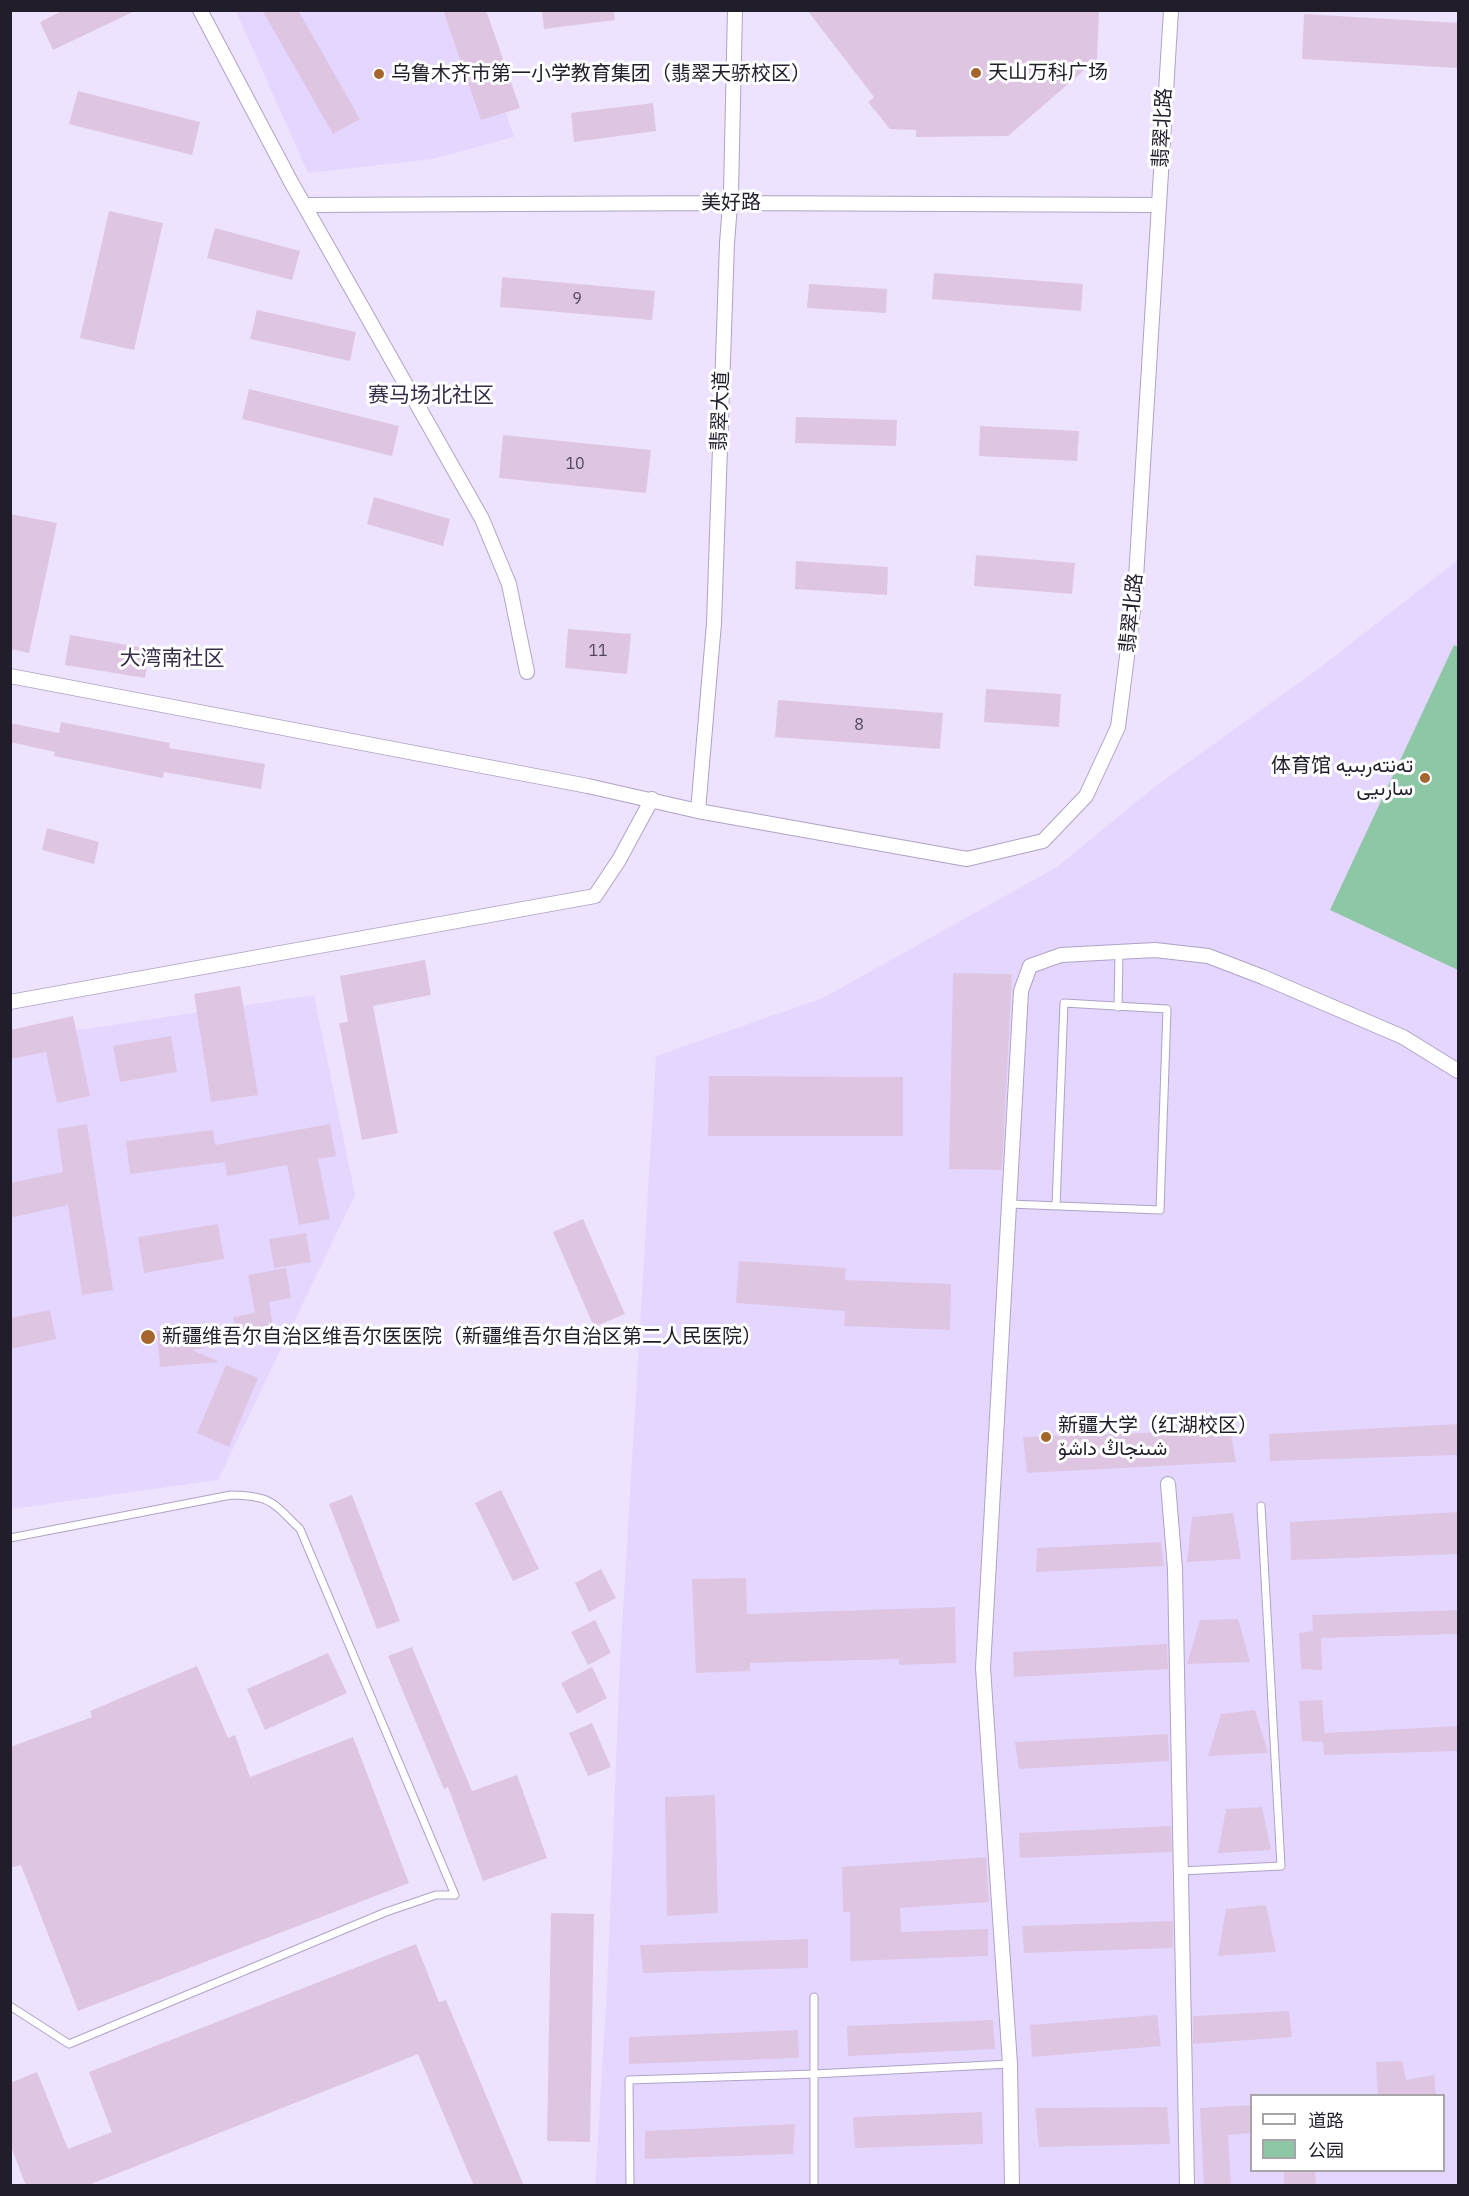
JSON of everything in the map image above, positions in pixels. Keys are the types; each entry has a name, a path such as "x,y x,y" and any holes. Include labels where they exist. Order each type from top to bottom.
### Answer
{"street":[{"path":"200,10 304,204 482,519 509,584 527,672"},
{"name":"翡翠大道","path":"698,811 714,623 727,243 731,203 735,10"},
{"name":"翡翠北路","path":"10,676 652,799 698,811 967,859 1043,842 1086,796 1118,727 1134,605 1170,10"},
{"name":"美好路","path":"304,204 731,203 1159,206"},
{"path":"10,1002 595,896 619,861 652,799"},
{"path":"1012,2186 1010,2064 983,1668 1021,990 1030,966 1061,955 1155,950 1208,957 1263,977 1403,1037 1458,1071"},
{"path":"1168,1484 1175,1569 1187,2186"}],"lane":[{"path":"1118,1007 1119,952"},
{"path":"1009,1204 1056,1206 1160,1210 1167,1008 1064,1003 1056,1206"},
{"path":"10,1538 231,1495 258,1496 272,1502 300,1529 455,1895 436,1896 386,1912 69,2044 10,2006"},
{"path":"1181,1871 1281,1866 1261,1506"},
{"path":"814,1997 814,2186"},
{"path":"630,2186 629,2080 1010,2064"}],"shaded area":[{"name":"乌鲁木齐市第一小学教育集团（翡翠天骄校区）","path":"236,11 474,11 514,137 432,159 308,173"},
{"name":"新疆大学（红湖校区） شىنجاڭ داشۆ","path":"1458,560 1458,2185 595,2186 607,1989 620,1661 656,1056 823,998 1057,867 1157,785 1318,669"},
{"name":"新疆维吾尔自治区维吾尔医医院（新疆维吾尔自治区第二人民医院）","path":"314,995 355,1195 218,1480 11,1509 11,1040"}],"green space":[{"name":"体育馆 تەنتەربىيە سارىيى","path":"1454,645 1458,647 1458,970 1330,910"}],"building":[{"path":"64,10 137,10 53,50 40,22"},
{"path":"262,10 298,10 360,119 333,134"},
{"path":"443,10 486,10 520,108 481,120"},
{"path":"542,10 614,10 615,20 544,29"},
{"name":"天山万科广场","path":"807,10 1099,10 1097,59 1008,136 916,137 916,130 890,129 868,102 874,97"},
{"path":"1304,14 1458,23 1458,68 1302,59"},
{"path":"78,91 200,122 192,155 69,124"},
{"path":"653,103 656,131 574,142 571,113"},
{"path":"109,211 163,223 134,350 80,338"},
{"path":"215,228 300,251 292,280 207,258"},
{"path":"934,273 1083,284 1081,311 932,299"},
{"path":"502,277 655,291 652,320 500,307"},
{"path":"809,284 887,289 886,313 807,308"},
{"path":"257,310 356,332 350,361 250,339"},
{"path":"249,389 399,426 392,456 242,419"},
{"path":"796,417 897,420 896,446 795,443"},
{"path":"980,426 1079,431 1077,461 979,456"},
{"path":"503,435 651,450 646,493 499,478"},
{"path":"374,497 450,519 443,546 367,524"},
{"path":"10,514 57,523 29,653 10,649"},
{"path":"976,555 1075,563 1072,594 974,586"},
{"path":"796,561 888,567 887,595 795,589"},
{"path":"568,629 631,634 627,674 565,668"},
{"path":"70,635 150,649 145,678 65,665"},
{"path":"986,689 1061,694 1059,727 984,722"},
{"path":"778,700 943,713 940,749 775,737"},
{"path":"61,722 170,743 169,748 265,764 261,789 164,772 163,778 54,756 55,752 10,742 10,723 59,733"},
{"path":"47,828 99,842 94,864 42,850"},
{"path":"425,960 431,995 373,1006 398,1133 362,1140 339,1023 348,1022 340,976"},
{"path":"953,973 1012,974 1002,1170 949,1169"},
{"path":"240,986 258,1095 211,1102 194,994"},
{"path":"73,1016 90,1096 57,1103 46,1052 10,1059 10,1030"},
{"path":"171,1036 177,1072 120,1082 113,1046"},
{"path":"709,1076 903,1077 903,1136 708,1136"},
{"path":"87,1124 113,1290 82,1295 68,1205 10,1218 10,1183 63,1172 57,1129"},
{"path":"330,1124 336,1156 318,1159 330,1219 299,1225 287,1165 227,1176 225,1162 130,1174 126,1141 213,1130 215,1145"},
{"path":"583,1219 625,1314 594,1327 553,1232"},
{"path":"218,1224 224,1259 144,1273 138,1237"},
{"path":"306,1233 311,1262 274,1268 269,1239"},
{"path":"739,1261 846,1268 845,1280 951,1284 950,1330 844,1326 845,1311 736,1303"},
{"path":"286,1268 291,1298 269,1302 275,1337 237,1343 233,1317 255,1313 248,1275"},
{"path":"50,1310 56,1339 10,1349 10,1318"},
{"path":"204,1327 205,1348 192,1350 220,1362 160,1367 157,1331"},
{"path":"226,1365 258,1378 229,1447 197,1433"},
{"path":"1458,1424 1458,1455 1270,1461 1269,1434"},
{"path":"1230,1430 1236,1462 1027,1473 1023,1437"},
{"path":"501,1490 539,1569 513,1581 475,1503"},
{"path":"352,1495 400,1621 377,1629 329,1504"},
{"path":"1458,1512 1458,1554 1291,1560 1290,1522"},
{"path":"1233,1513 1241,1559 1187,1562 1192,1517"},
{"path":"1161,1542 1164,1566 1036,1572 1037,1548"},
{"path":"601,1569 616,1598 589,1612 575,1583"},
{"path":"746,1578 747,1614 955,1607 956,1663 899,1665 899,1659 750,1663 750,1671 696,1673 692,1579"},
{"path":"1458,1610 1458,1634 1321,1638 1322,1670 1301,1669 1299,1633 1313,1631 1312,1615"},
{"path":"1238,1619 1250,1662 1187,1664 1200,1620"},
{"path":"595,1620 611,1653 588,1665 571,1632"},
{"path":"1167,1644 1168,1669 1014,1677 1013,1652"},
{"path":"412,1647 472,1791 517,1775 547,1858 483,1881 448,1787 444,1789 388,1656"},
{"path":"328,1653 347,1693 265,1730 247,1689"},
{"path":"197,1666 228,1738 235,1735 250,1777 353,1737 409,1883 78,2011 21,1865 10,1868 10,1747 92,1717 90,1711"},
{"path":"592,1667 607,1698 577,1714 561,1683"},
{"path":"1322,1700 1325,1733 1458,1726 1458,1751 1324,1755 1323,1742 1302,1741 1299,1701"},
{"path":"1255,1710 1268,1753 1208,1756 1221,1714"},
{"path":"592,1723 611,1767 588,1776 569,1733"},
{"path":"1168,1734 1169,1761 1019,1769 1015,1742"},
{"path":"715,1795 718,1913 667,1916 665,1797"},
{"path":"1262,1807 1271,1850 1218,1853 1226,1809"},
{"path":"1171,1826 1172,1852 1020,1858 1019,1833"},
{"path":"986,1857 989,1902 900,1908 901,1932 988,1929 988,1956 850,1961 850,1912 843,1912 842,1867"},
{"path":"1266,1905 1276,1952 1218,1956 1226,1909"},
{"path":"551,1913 594,1914 590,2142 547,2141"},
{"path":"1173,1921 1173,1948 1024,1953 1022,1926"},
{"path":"808,1939 808,1968 643,1973 640,1945"},
{"path":"416,1944 439,2002 446,2000 524,2186 474,2186 418,2054 86,2186 26,2186 10,2144 10,2083 37,2072 68,2149 112,2132 89,2072"},
{"path":"1289,2011 1292,2037 1193,2044 1193,2016"},
{"path":"1157,2015 1161,2046 1032,2057 1030,2025"},
{"path":"993,2020 995,2049 848,2056 847,2026"},
{"path":"798,2030 799,2058 629,2064 629,2037"},
{"path":"1402,2061 1406,2080 1434,2075 1436,2094 1378,2094 1376,2062"},
{"path":"1250,2105 1250,2133 1228,2135 1231,2186 1204,2186 1200,2108"},
{"path":"1167,2107 1170,2144 1039,2147 1035,2108"},
{"path":"982,2112 983,2144 855,2148 853,2117"},
{"path":"795,2124 793,2154 645,2159 645,2131"},
{"path":"1284,2172 1315,2172 1316,2186 1284,2186"}],"place":[{"name":"天山万科广场","path":"976,73"},
{"name":"乌鲁木齐市第一小学教育集团（翡翠天骄校区）","path":"379,74"},
{"name":"体育馆 تەنتەربىيە سارىيى","path":"1425,778"},
{"name":"新疆维吾尔自治区维吾尔医医院（新疆维吾尔自治区第二人民医院）","path":"148,1337"},
{"name":"新疆大学（红湖校区） شىنجاڭ داشۆ","path":"1046,1437"}],"district":[{"name":"赛马场北社区","path":"431,396"},
{"name":"大湾南社区","path":"172,659"}]}
